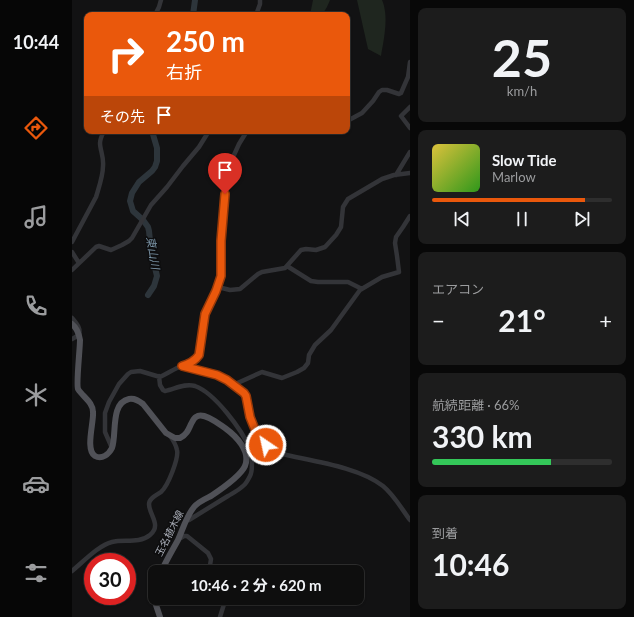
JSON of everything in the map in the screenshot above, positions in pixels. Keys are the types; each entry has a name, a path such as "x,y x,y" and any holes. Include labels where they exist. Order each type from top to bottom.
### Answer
{"main road":[{"path":"72,324 75,326 80,340 78,389 92,405 93,411 90,443 92,453 96,456 102,457 105,456 112,448 117,413 124,401 129,399 139,400 166,433"},
{"name":"玉名植木線","path":"164,565 178,540 186,520 193,508 199,502 223,488 238,475 245,467 246,459 245,451 238,439 231,432 204,415 196,416 187,433 180,438 175,438 166,433"},
{"path":"156,605 160,617"}],"street":[{"path":"156,12 161,0"},
{"path":"257,12 260,0"},
{"path":"350,120 362,114 382,90 399,94 408,77 410,64"},
{"path":"410,107 401,116 410,128"},
{"path":"72,242 98,191 103,170 103,156 100,144 102,134"},
{"path":"72,270 96,246 111,250 129,241 151,205 167,188 199,147 207,134"},
{"path":"112,448 105,432 105,413 119,384 128,374 131,372 140,371 159,376 194,360 199,355 205,314 220,281 221,241 225,194 231,174 234,155 246,134"},
{"path":"396,175 410,152"},
{"path":"218,287 230,290 240,289 262,272 285,268 301,250 316,250 325,247 341,227 343,207 348,199 382,179 410,173"},
{"path":"233,385 262,372 282,378 304,368 308,363 309,355 315,345 331,330 360,290 382,277 399,272 394,243 396,237 410,216"},
{"path":"72,252 79,263"},
{"path":"287,266 312,281 348,282 362,289"},
{"path":"72,318 80,330 79,335 72,339"},
{"path":"182,366 217,375 244,393 246,396 250,417 254,426 269,448 277,453 354,471 376,481 396,499 410,520"},
{"path":"159,376 160,384 165,391 184,385 190,385 196,386 207,392 232,420 251,451 252,472 244,485 189,520 186,520"},
{"path":"72,571 96,550 111,542 138,540 147,538 152,534 155,529 155,525 149,504 151,499 162,491 166,485 174,467 178,452 171,437 166,433"},
{"path":"178,540 184,536 187,536 208,553 211,559 210,565"},
{"path":"221,617 224,605"}],"shaded area":[{"path":"313,0 330,0 323,12 311,12"},
{"path":"357,0 382,0 386,20 381,56 368,49"}],"waterway":[{"name":"東山川","path":"193,12 195,0"},
{"name":"東山川","path":"148,295 154,286 157,276 151,251 149,231 143,220 133,211 130,201 132,193 139,182 155,167 157,161 157,148 153,134"}],"route":[{"path":"225,194 221,241 220,281 205,314 199,355 194,360 182,366 217,375 227,380 244,393 246,396 250,417 256,432 266,445"}]}
